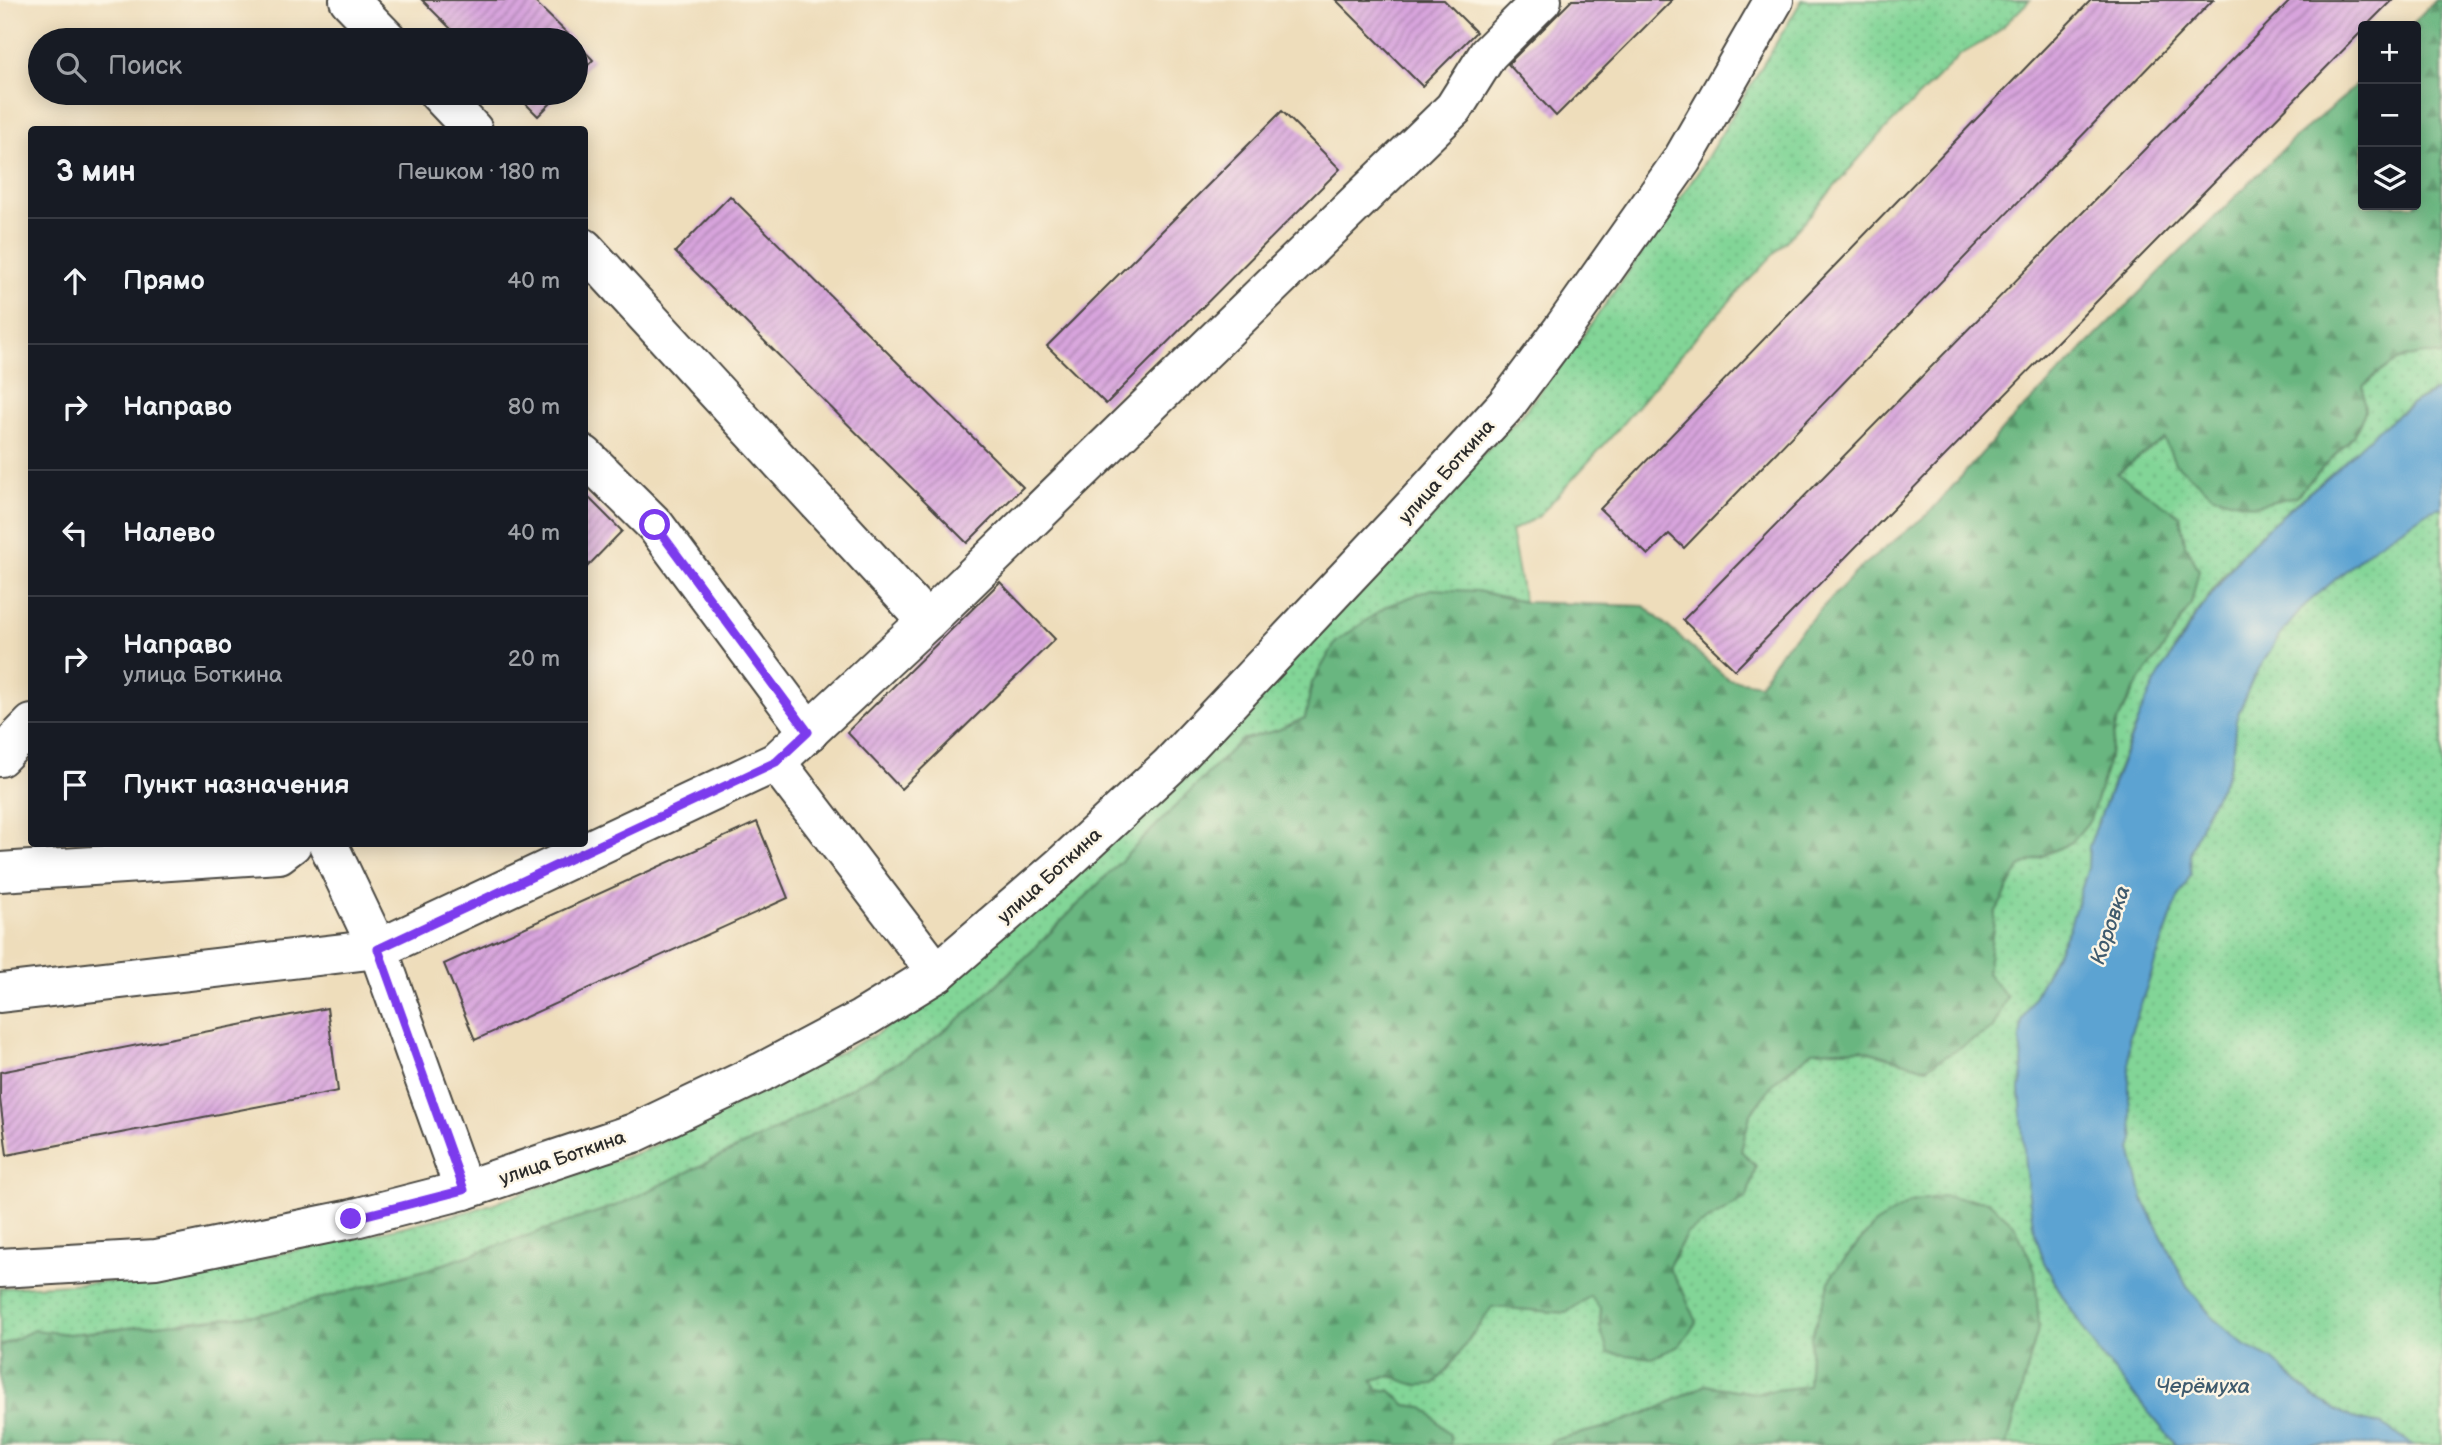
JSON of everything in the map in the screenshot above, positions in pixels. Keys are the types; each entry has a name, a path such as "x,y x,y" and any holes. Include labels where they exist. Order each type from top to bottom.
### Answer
{"street":[{"path":"349,0 376,28"},
{"path":"0,993 378,949 776,762 927,621 1454,108 1488,54 1542,0"},
{"name":"улица Боткина","path":"0,1268 156,1259 351,1219 464,1190 634,1133 762,1072 862,1018 937,973 1060,867 1169,765 1506,405 1682,160 1774,0"},
{"path":"449,105 469,126"},
{"path":"588,252 927,621"},
{"path":"588,459 655,525 808,732"},
{"path":"0,757 28,728"},
{"path":"776,762 937,973"},
{"path":"0,872 279,854 288,847"},
{"path":"329,847 378,949 464,1190"}],"green space":[{"path":"1802,0 2030,0 1993,36 1960,55 1876,139 1802,224 1692,341 1612,436 1538,517 1511,531 1524,602 1477,591 1387,606 1336,642 1312,683 1305,718 1278,730 1241,740 969,1011 918,1051 771,1132 621,1204 432,1268 264,1314 69,1334 34,1330 0,1346 0,1288 158,1279 474,1210 643,1151 873,1036 949,987 1520,417 1578,343 1699,171"},
{"path":"2435,0 2442,0 2442,356 2419,354 2409,357 2389,366 2363,386 2365,412 2353,436 2296,496 2254,506 2214,496 2175,463 2164,439 2117,473 2180,516 2185,544 2199,570 2191,604 2137,685 2116,724 2107,766 2090,820 2072,842 2020,867 1995,913 1987,973 2007,997 1993,1028 1926,1068 1860,1049 1813,1051 1775,1081 1750,1115 1741,1151 1756,1166 1747,1197 1687,1233 1668,1267 1697,1322 1679,1346 1652,1358 1608,1353 1600,1327 1601,1309 1590,1296 1566,1313 1492,1307 1434,1384 1417,1385 1392,1377 1372,1380 1377,1389 1391,1391 1406,1405 1422,1407 1431,1414 1450,1435 1450,1445 0,1445 0,1346 34,1330 69,1334 264,1314 432,1268 621,1204 771,1132 918,1051 969,1011 1034,949 1241,740 1278,730 1305,718 1312,683 1336,642 1387,606 1431,589 1477,591 1524,602 1644,606 1728,679 1760,684 1780,652 1858,570 1930,512 2006,426 2291,141 2345,96 2358,82 2358,210 2421,210 2421,21 2415,21"},
{"path":"2430,353 2442,356 2442,390 2430,393 2390,420 2253,542 2214,588 2175,648 2144,707 2115,776 2089,846 2088,868 2069,929 2022,1021 2020,1040 2023,1073 2020,1088 2025,1166 2033,1225 2044,1262 2100,1354 2176,1445 2007,1445 2039,1325 1811,1337 1808,1386 1754,1393 1705,1385 1659,1408 1611,1426 1554,1440 1548,1445 1450,1445 1450,1435 1422,1407 1406,1405 1391,1391 1377,1389 1372,1380 1387,1376 1399,1377 1416,1385 1434,1384 1492,1307 1566,1313 1590,1296 1601,1309 1600,1327 1683,1291 1668,1268 1687,1233 1747,1196 1756,1166 1741,1151 1750,1115 1775,1081 1813,1051 1860,1049 1927,1068 1987,973 1995,913 2020,867 2072,842 2107,766 2116,724 2199,570 2185,544 2180,516 2117,474 2164,438 2175,463 2296,496 2353,436 2365,412 2363,386 2393,364"},
{"path":"2442,507 2442,1445 2413,1445 2382,1425 2352,1418 2313,1397 2272,1359 2246,1346 2214,1319 2187,1286 2144,1202 2131,1149 2134,1139 2129,1099 2129,1038 2177,900 2191,874 2190,853 2205,814 2227,775 2236,719 2252,680 2279,636 2305,605 2376,545 2431,510"},
{"path":"1941,1196 1988,1201 2014,1224 2035,1270 2039,1325 2007,1445 1548,1445 1554,1440 1611,1426 1659,1408 1705,1385 1754,1393 1808,1386 1811,1337 1833,1273 1875,1224 1911,1202"}],"water":[{"name":"Черёмуха","path":"2442,390 2442,507 2431,510 2376,545 2305,605 2279,636 2252,680 2236,719 2227,775 2205,814 2190,853 2191,874 2177,900 2129,1038 2129,1099 2134,1139 2131,1149 2144,1202 2187,1286 2214,1319 2246,1346 2272,1359 2313,1397 2352,1418 2382,1425 2413,1445 2176,1445 2100,1354 2044,1262 2033,1225 2025,1166 2020,1088 2023,1073 2020,1040 2022,1021 2069,929 2088,868 2089,846 2142,710 2157,679 2196,616 2240,556 2266,529 2378,430 2411,405"}],"building":[{"path":"422,0 533,0 562,28 450,28"},
{"path":"1336,0 1444,0 1476,32 1422,86"},
{"path":"1572,0 1672,0 1556,116 1508,64"},
{"path":"2091,0 2213,0 1684,548 1669,534 1648,555 1600,509"},
{"path":"2291,0 2392,0 2371,21 2358,21 2358,35 1735,670 1683,620"},
{"path":"527,105 549,105 538,116"},
{"path":"1282,111 1340,169 1106,404 1047,346"},
{"path":"730,196 1023,487 967,543 675,252"},
{"path":"588,497 622,531 588,566"},
{"path":"1000,582 1055,639 901,789 847,732"},
{"path":"757,822 788,898 475,1040 444,964"},
{"path":"327,1008 338,1091 7,1155 0,1099 0,1072"}],"route":[{"path":"351,1219 464,1190 378,949 776,762 808,732 655,525"}],"water label":[{"name":"Коровка","path":"2110,925"}]}
